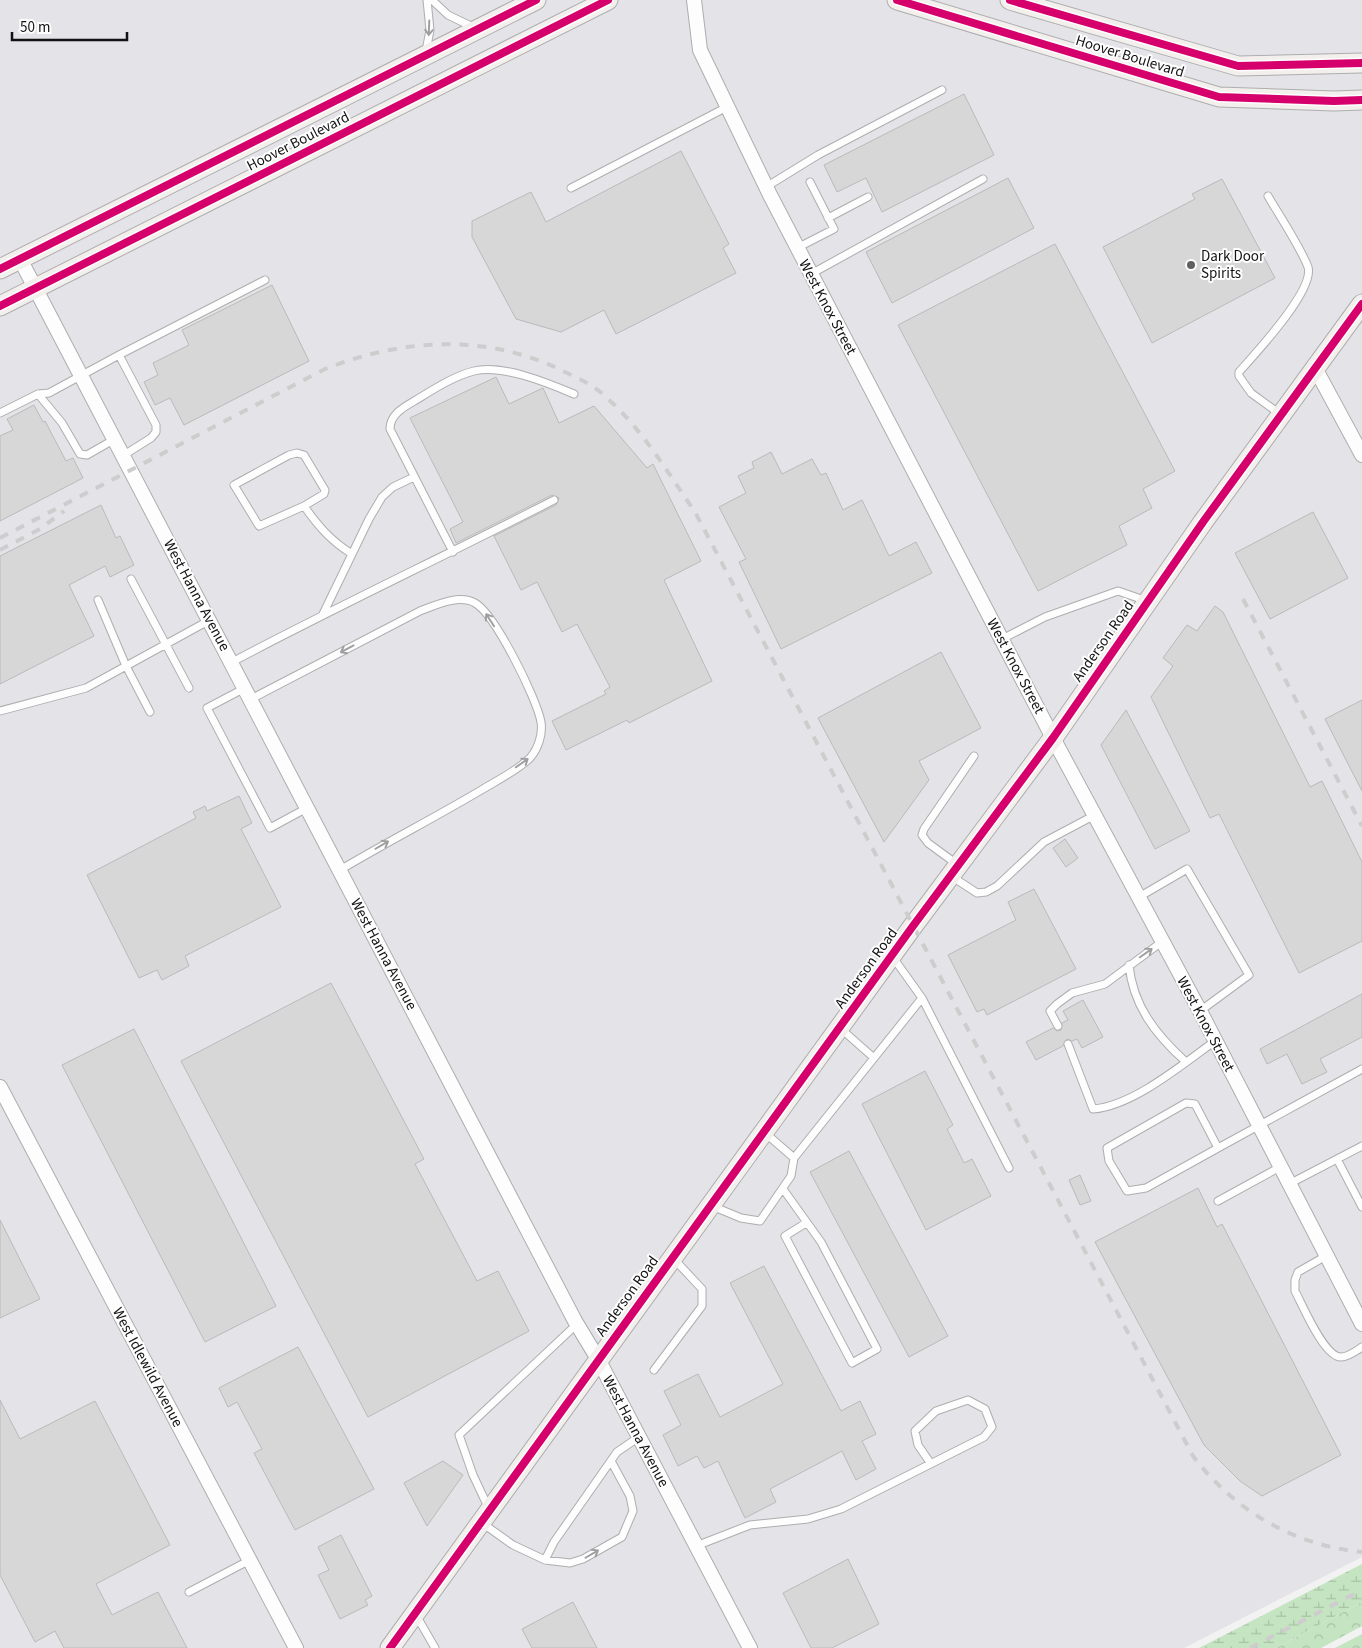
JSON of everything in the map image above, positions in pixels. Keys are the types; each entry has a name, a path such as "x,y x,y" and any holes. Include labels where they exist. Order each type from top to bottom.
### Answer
{"main road":[{"name":"Hoover Boulevard","path":"0,269 536,0"},
{"name":"Hoover Boulevard","path":"0,306 608,0"},
{"name":"Hoover Boulevard","path":"897,0 1219,96 1334,101 1362,100"},
{"name":"Hoover Boulevard","path":"1010,0 1238,66 1362,63"},
{"name":"Anderson Road","path":"390,1648 710,1205 1053,738 1314,366 1362,304"}],"street":[{"name":"West Knox Street","path":"694,0 700,50 766,187 1053,738 1200,1010 1362,1324"},
{"name":"West Hanna Avenue","path":"20,259 577,1324 598,1359 750,1648"},
{"path":"1314,366 1362,455"},
{"name":"West Idlewild Avenue","path":"0,1086 296,1648"}],"lane":[{"path":"425,56 430,30 427,0"},
{"path":"432,0 448,15 478,30"},
{"path":"766,187 818,155 942,90"},
{"path":"571,188 727,107"},
{"path":"811,274 983,179"},
{"path":"797,248 834,229 810,182"},
{"path":"1268,196 1307,266 1308,279 1287,316 1239,372 1239,376 1252,393 1280,414"},
{"path":"828,218 868,197"},
{"path":"0,413 38,394 49,393 81,374 265,280"},
{"path":"118,355 156,425 156,432 151,438 124,455"},
{"path":"453,552 390,429 390,421 396,413 445,383 467,373 487,369 525,377 574,394"},
{"path":"38,394 62,423 80,454 87,455 115,439"},
{"path":"298,453 304,455 325,490 324,494 304,506 259,526 234,485 289,455 298,453"},
{"path":"323,614 382,497 393,487 414,476"},
{"path":"232,662 323,614 453,552 554,500"},
{"path":"304,506 318,527 335,544 352,554"},
{"path":"131,579 189,688"},
{"path":"1002,639 1045,616 1118,591 1148,601"},
{"path":"98,600 126,666 150,712"},
{"path":"308,808 270,828 206,708 248,693 420,611 442,603 458,600 475,603 488,615 523,676 537,708 541,725 539,743 530,758 469,798 340,870"},
{"path":"0,711 86,688 210,620"},
{"path":"974,756 924,829 922,835 954,871 977,893 986,892 997,886 1044,842 1095,815"},
{"path":"1139,897 1188,869 1249,974 1200,1010"},
{"path":"1058,1026 1050,1011 1056,1004 1072,993 1105,984 1163,941"},
{"path":"892,956 922,998 1008,1168"},
{"path":"1129,965 1136,998 1148,1023 1186,1062"},
{"path":"710,1205 741,1218 760,1221 791,1176 794,1158 922,998"},
{"path":"840,1028 874,1058"},
{"path":"1068,1044 1093,1109 1106,1108 1140,1092 1215,1041"},
{"path":"1218,1148 1195,1104 1186,1103 1107,1148 1109,1161 1128,1191 1146,1188 1260,1127 1362,1069"},
{"path":"764,1132 794,1158"},
{"path":"1289,1184 1362,1146"},
{"path":"1337,1158 1362,1207"},
{"path":"1218,1201 1280,1167"},
{"path":"783,1189 821,1242 878,1349 852,1363 786,1236 806,1223"},
{"path":"1326,1256 1298,1272 1294,1280 1295,1291 1326,1350 1335,1356 1343,1358 1362,1347"},
{"path":"654,1370 702,1306 702,1289 672,1258"},
{"path":"577,1324 459,1435 486,1517 513,1545 545,1560 570,1563 583,1559 622,1537 633,1511 630,1496 611,1461"},
{"path":"696,1546 750,1525 808,1519 841,1509 931,1464 984,1437 992,1427 985,1410 968,1400 936,1411 915,1431 918,1445 931,1464"},
{"path":"545,1560 554,1542 617,1452 639,1437"},
{"path":"189,1592 250,1560"},
{"path":"416,1614 435,1648"}],"shaded area":[{"path":"0,0 1362,0 1362,1557 1184,1648 0,1648"}],"green space":[{"path":"1362,1564 1362,1602 1276,1648 1199,1648"},
{"path":"1362,1602 1362,1626 1321,1648 1276,1648"},
{"path":"1362,1634 1362,1648 1335,1648"}],"building":[{"path":"964,94 994,155 882,212 866,178 837,192 824,165"},
{"path":"681,151 729,244 723,248 736,273 616,334 604,310 561,332 516,319 472,237 472,221 531,192 546,222"},
{"path":"1008,178 1034,228 892,303 866,252"},
{"name":"Dark Door Spirits","path":"1222,179 1275,278 1152,343 1103,247 1195,199 1192,194"},
{"path":"1055,244 1175,471 1143,489 1152,508 1119,526 1127,545 1038,591 898,325"},
{"path":"272,285 309,361 184,425 170,398 155,405 144,382 158,375 153,363 189,345 182,330"},
{"path":"496,377 509,404 543,388 559,423 594,406 647,468 653,464 701,561 664,580 712,681 629,723 627,720 566,750 552,721 606,694 604,691 610,687 577,624 562,632 537,582 521,590 494,536 556,505 559,498 552,495 456,543 450,529 463,522 410,418"},
{"path":"34,405 43,422 45,421 66,461 73,458 83,478 0,521 0,436 13,430 7,419"},
{"path":"771,452 782,474 812,459 821,475 826,473 843,510 862,500 889,556 916,542 932,573 781,649 739,562 746,559 719,507 746,493 738,476 754,468 752,462"},
{"path":"101,505 116,538 120,536 134,565 110,577 105,566 69,585 94,636 0,684 0,556"},
{"path":"1313,512 1348,578 1270,619 1235,553"},
{"path":"1215,606 1223,612 1310,787 1322,781 1362,862 1362,941 1299,973 1219,814 1210,818 1151,697 1173,666 1163,658 1187,625 1197,631"},
{"path":"941,652 981,728 919,761 929,780 884,842 818,718"},
{"path":"1362,700 1362,791 1325,719"},
{"path":"1126,710 1190,831 1155,849 1101,745"},
{"path":"239,796 252,823 241,829 281,907 185,956 189,966 162,980 157,970 139,978 87,875 196,818 193,812 205,806 207,811"},
{"path":"1065,839 1078,858 1066,867 1053,848"},
{"path":"1034,889 1076,969 987,1015 984,1009 977,1012 948,955 1016,920 1008,902"},
{"path":"331,983 424,1159 415,1164 477,1281 498,1271 529,1331 368,1417 181,1061"},
{"path":"1362,994 1362,1037 1320,1059 1327,1072 1302,1084 1287,1054 1267,1064 1260,1049"},
{"path":"1083,1000 1103,1037 1082,1048 1077,1039 1072,1041 1067,1039 1063,1046 1036,1060 1026,1042 1053,1028 1057,1031 1061,1030 1062,1023 1068,1020 1063,1011"},
{"path":"134,1029 276,1306 205,1342 62,1065"},
{"path":"925,1071 953,1125 947,1129 964,1163 972,1159 991,1196 926,1230 862,1104"},
{"path":"849,1151 948,1336 909,1357 810,1172"},
{"path":"1080,1175 1091,1201 1080,1205 1069,1180"},
{"path":"1198,1188 1217,1227 1222,1224 1341,1455 1262,1496 1240,1481 1204,1445 1095,1242"},
{"path":"0,1220 40,1299 0,1318"},
{"path":"764,1266 841,1411 860,1401 876,1434 862,1441 876,1469 856,1480 842,1451 770,1489 776,1502 745,1518 718,1461 704,1468 697,1456 678,1466 663,1435 681,1425 664,1391 698,1374 720,1417 783,1384 730,1283"},
{"path":"298,1347 374,1489 295,1530 254,1453 262,1449 237,1402 228,1407 219,1388"},
{"path":"0,1400 20,1439 95,1401 170,1545 96,1584 112,1615 158,1592 187,1648 64,1648 55,1631 35,1642 0,1575"},
{"path":"443,1461 463,1475 427,1526 404,1483"},
{"path":"341,1535 372,1596 365,1600 368,1605 340,1619 318,1575 329,1570 318,1547"},
{"path":"848,1559 879,1624 832,1648 811,1648 783,1593"},
{"path":"573,1602 597,1648 532,1648 522,1629"}],"railway":[{"path":"0,538 325,369 385,351 415,346 446,344 506,351 536,359 576,377 597,390 620,410 644,438 695,512 1193,1456 1209,1476 1227,1493 1267,1522 1312,1542 1362,1552"},
{"path":"0,550 40,529 64,511"},
{"path":"1243,599 1362,826"},
{"path":"1250,1648 1362,1590"}],"cycle path":[{"path":"0,269 536,0"},
{"path":"0,306 608,0"},
{"path":"897,0 1219,97 1334,101 1362,100"},
{"path":"1010,0 1238,66 1362,63"},
{"path":"390,1648 913,926 1053,738 1203,522 1362,304"}],"place":[{"name":"Dark Door Spirits","path":"1191,265"}]}
